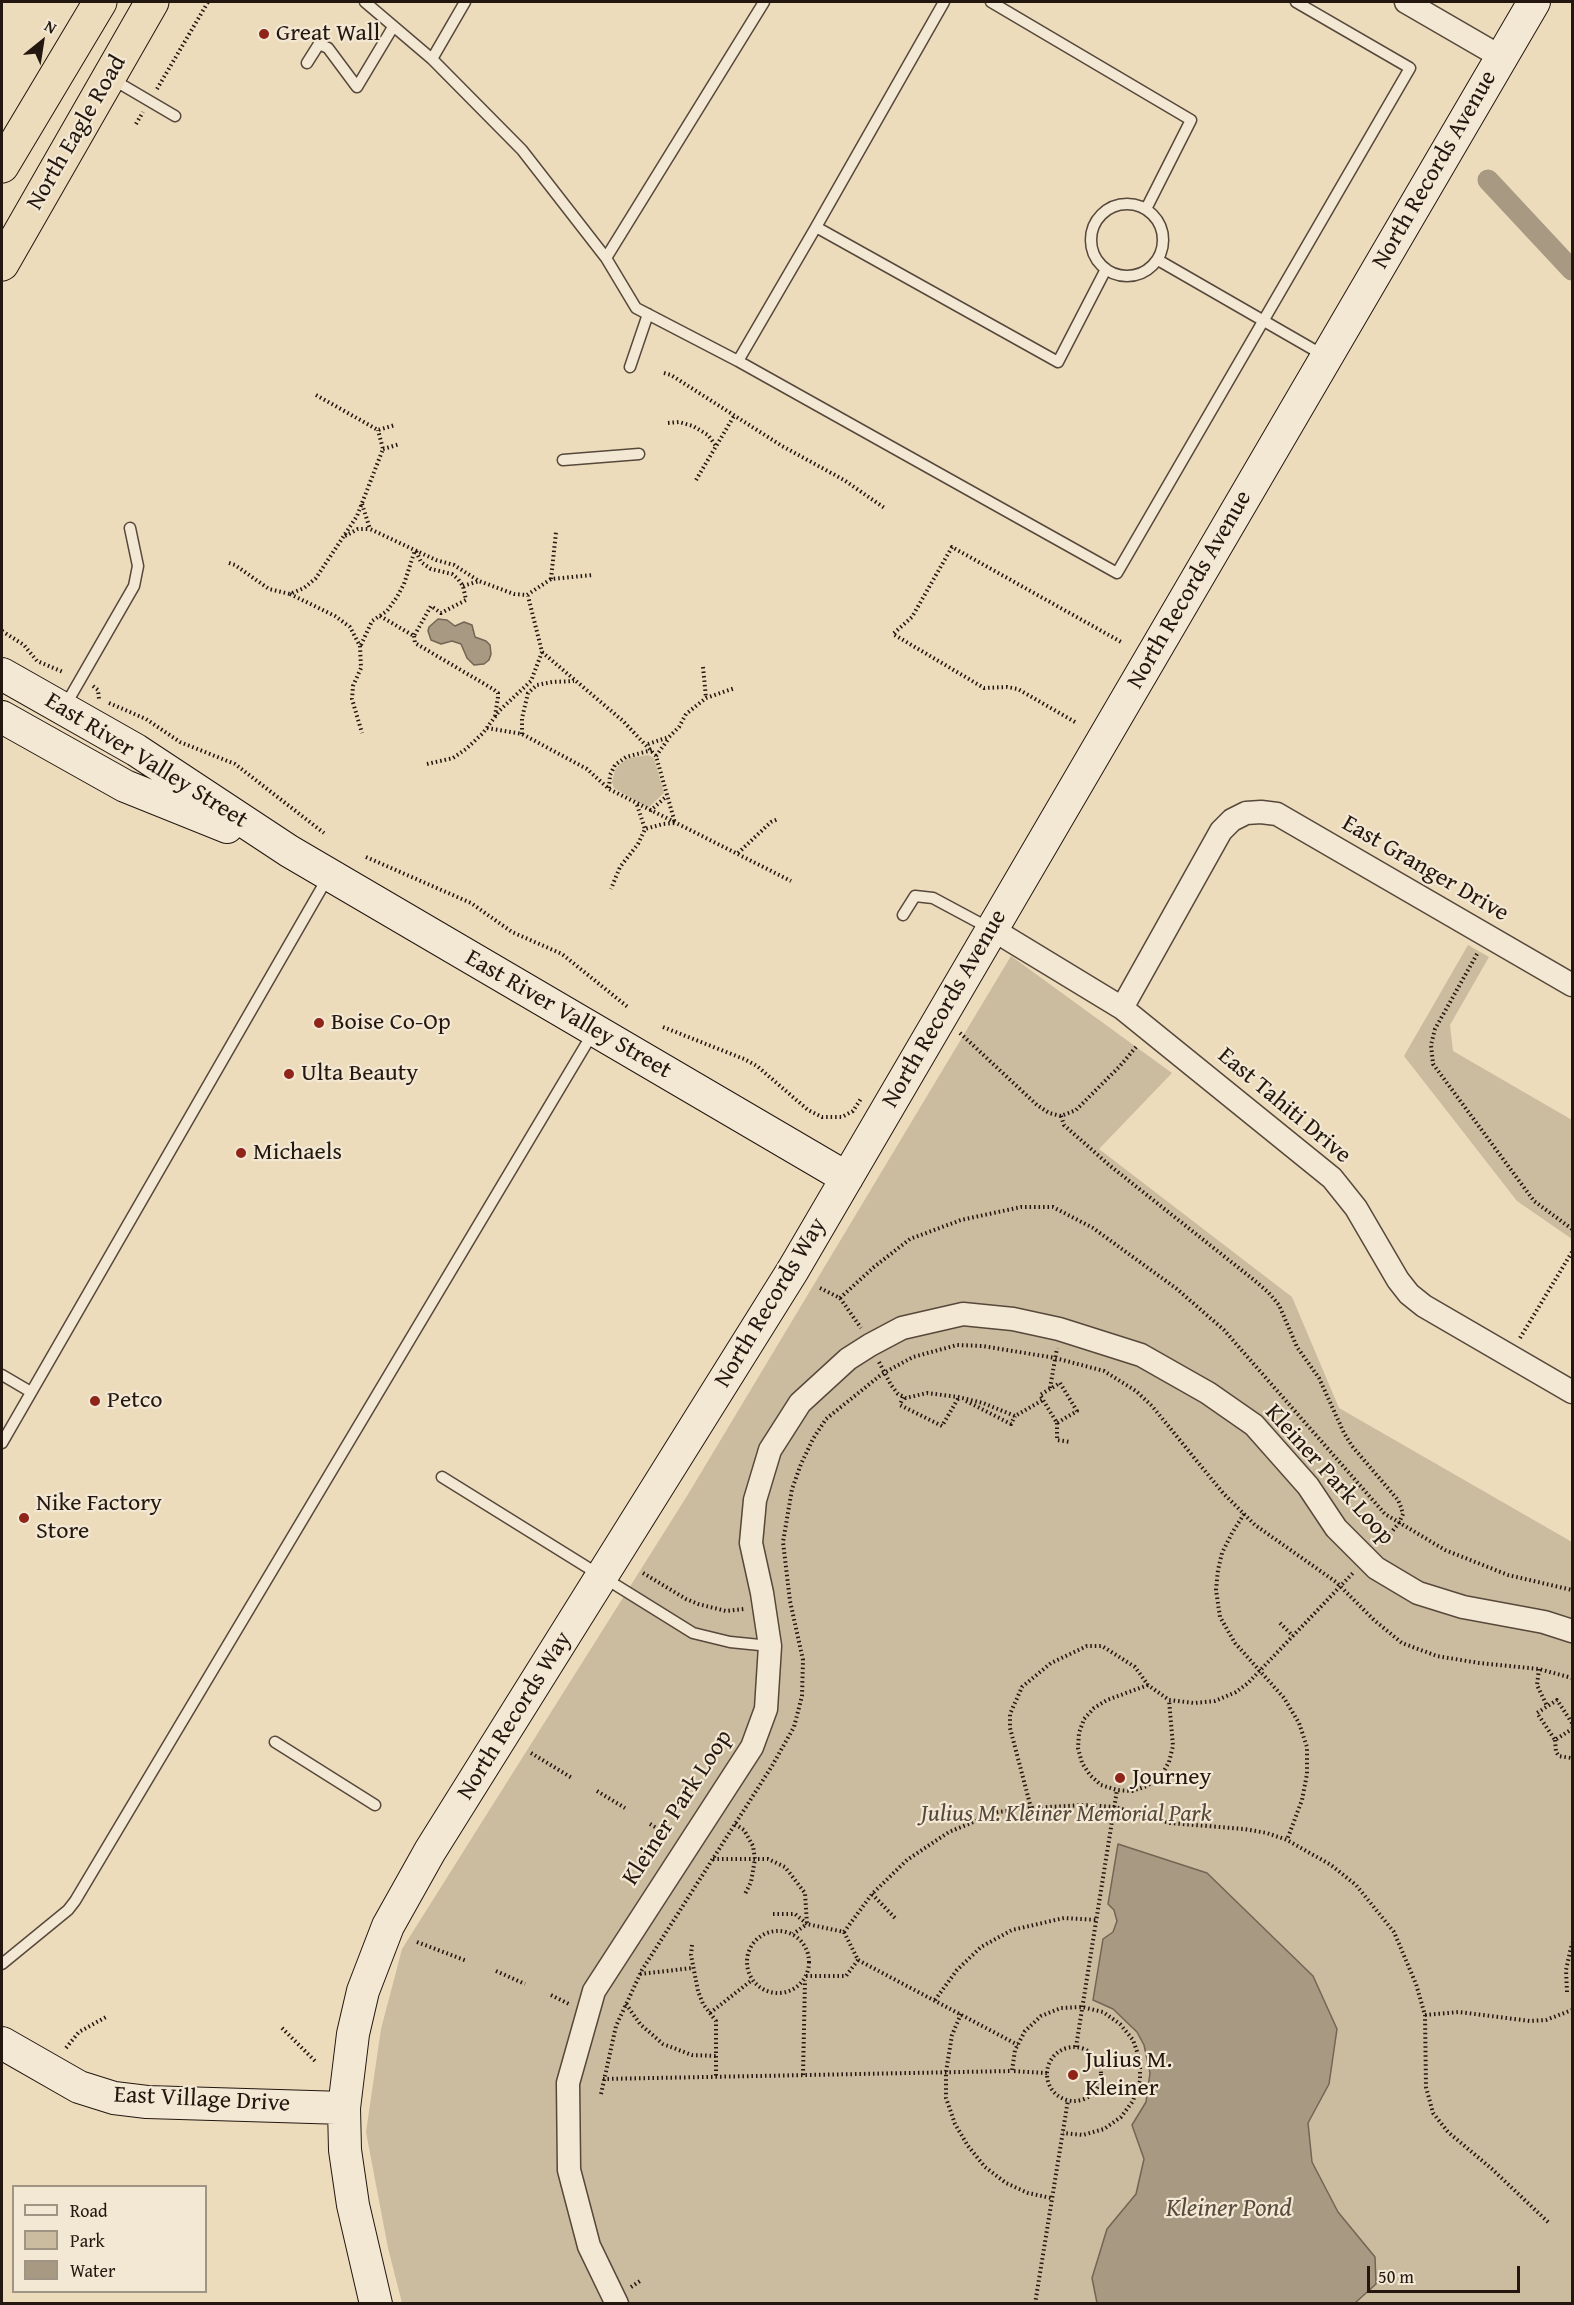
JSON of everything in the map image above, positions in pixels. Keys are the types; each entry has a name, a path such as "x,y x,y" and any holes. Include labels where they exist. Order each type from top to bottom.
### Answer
{"highway":[{"name":"North Eagle Road","path":"2,166 100,2"},
{"name":"North Eagle Road","path":"2,264 152,2"}],"street":[{"path":"1406,2 1501,57"},
{"name":"North Records Avenue","path":"847,1178 1534,2"},
{"name":"East River Valley Street","path":"2,674 136,750 288,851 847,1178"},
{"name":"East River Valley Street","path":"6,723 125,786 288,851"},
{"name":"East Granger Drive","path":"1122,1008 1221,831 1232,820 1246,813 1261,812 1277,814 1572,985"},
{"name":"East Tahiti Drive","path":"992,929 1122,1008 1332,1178 1356,1208 1398,1280 1409,1294 1424,1306 1572,1392"},
{"name":"North Records Way","path":"376,2304 353,2205 345,2150 344,2108 353,2034 376,1953 388,1926 424,1861 787,1279 847,1178"},
{"name":"Kleiner Park Loop","path":"624,2296 589,2246 569,2170 568,2084 594,1991 752,1747 766,1709 770,1646 751,1543 755,1500 770,1450 800,1403 848,1359 902,1328 963,1314 1013,1319 1059,1329 1141,1354 1208,1393 1254,1425 1308,1486 1336,1528 1376,1568 1418,1593 1464,1607 1544,1622 1572,1631"},
{"name":"East Village Drive","path":"2,2043 79,2087 114,2098 147,2102 344,2108"}],"lane":[{"path":"365,2 432,59 522,150 606,258 636,308 738,361 1117,573 1410,68 1296,2"},
{"path":"432,59 465,2"},
{"path":"606,258 764,2"},
{"path":"738,361 944,2"},
{"path":"991,2 1191,120 1146,209"},
{"path":"308,63 319,44 328,48 357,87 393,27"},
{"path":"109,78 175,116"},
{"path":"1123,204 1146,209 1155,216 1164,238 1158,260 1140,274 1129,276 1117,275 1106,269 1097,261 1092,249 1091,237 1094,225 1106,212 1123,204"},
{"path":"816,227 1058,362 1106,269"},
{"path":"1158,260 1326,357"},
{"path":"630,367 648,315"},
{"path":"563,460 639,454"},
{"path":"63,709 134,586 138,566 130,528"},
{"path":"2,1443 329,875"},
{"path":"903,915 915,896 933,898 992,929"},
{"path":"2,1964 68,1910 75,1901 595,1030"},
{"path":"2,1375 31,1392"},
{"path":"442,1477 693,1633 730,1642 770,1646"},
{"path":"274,1742 375,1805"}],"path":[{"path":"157,90 208,2"},
{"path":"136,124 143,112"},
{"path":"664,373 671,375 734,416 844,480 886,509"},
{"path":"290,594 304,588 316,578 345,536 362,504 383,449 378,430 316,395"},
{"path":"696,480 734,416"},
{"path":"668,423 680,422 693,426 708,435 716,446"},
{"path":"378,430 395,425"},
{"path":"383,449 400,444"},
{"path":"362,504 370,529"},
{"path":"345,536 358,530 370,529 454,565 479,581 514,594 527,596 551,579 593,574"},
{"path":"551,579 556,532"},
{"path":"1076,722 1018,689 984,688 893,634 912,617 952,547 1123,644"},
{"path":"415,550 421,562 431,569 452,574 463,586 466,600 441,614 430,606 414,636 415,643 498,693 495,717"},
{"path":"360,646 372,621 387,611 397,597 404,584 415,550"},
{"path":"229,563 269,589 290,594 335,616 350,627 360,646 361,668 353,686 352,699 362,733"},
{"path":"463,586 479,581"},
{"path":"528,596 542,652 623,721 656,756 675,823"},
{"path":"380,616 414,636"},
{"path":"2,631 24,645 37,661 63,672"},
{"path":"426,764 453,758 466,749 531,681 542,652"},
{"path":"703,667 706,698"},
{"path":"531,681 537,685"},
{"path":"522,734 524,704 528,693 537,685 574,681"},
{"path":"92,686 98,690 99,700 135,712 180,742 235,764 324,832"},
{"path":"656,756 687,714 706,698 735,688"},
{"path":"487,728 522,734 587,769 609,789 791,881"},
{"path":"647,744 669,737"},
{"path":"609,789 610,775 615,765 626,757 652,750"},
{"path":"650,811 668,796"},
{"path":"611,889 620,867 638,844 645,829 636,803"},
{"path":"738,853 771,822 778,819"},
{"path":"645,829 675,823"},
{"path":"366,857 471,903 512,932 562,954 629,1008"},
{"path":"1479,951 1435,1029 1431,1045 1433,1064 1534,1201 1572,1229"},
{"path":"663,1027 757,1066 808,1110 822,1117 842,1117 853,1111 867,1089"},
{"path":"959,1033 1036,1105 1049,1113 1061,1116 1076,1110 1120,1066 1140,1041"},
{"path":"1061,1116 1064,1125 1108,1166 1236,1265 1268,1292 1279,1305 1297,1347 1322,1384 1344,1433 1352,1446 1398,1500 1401,1507 1403,1514 1399,1523 1378,1548"},
{"path":"1520,1339 1572,1252"},
{"path":"820,1288 840,1298 861,1328"},
{"path":"1050,1389 1059,1341"},
{"path":"601,2094 618,2020 640,1974 794,1727 802,1696 803,1660 790,1601 783,1542 792,1489 813,1439 826,1419 884,1372 913,1357 957,1345 983,1346 1055,1358 1104,1371 1136,1391 1177,1434 1223,1493 1256,1525 1341,1586 1374,1620 1402,1642 1437,1656 1539,1669 1572,1677"},
{"path":"884,1372 891,1385 903,1397 927,1393 958,1396 1015,1416"},
{"path":"1057,1423 1077,1411 1060,1383 1040,1395 1057,1423 1057,1440 1070,1442"},
{"path":"903,1397 900,1405 942,1426 958,1396"},
{"path":"958,1396 1011,1424 1015,1416 1043,1400"},
{"path":"1244,1514 1222,1553 1216,1590 1220,1617 1235,1643 1284,1698 1299,1723 1307,1747 1308,1774 1302,1800 1287,1839"},
{"path":"1031,1808 1010,1728 1010,1714 1022,1687 1051,1663 1087,1646 1102,1646 1135,1667 1148,1685 1169,1700 1194,1703 1215,1701 1236,1692 1248,1683 1355,1572"},
{"path":"643,1573 698,1604 726,1611 746,1609"},
{"path":"1280,1623 1293,1636"},
{"path":"1539,1669 1538,1685 1547,1706"},
{"path":"1148,1685 1107,1700 1094,1708 1084,1719 1079,1733 1078,1748 1082,1763 1101,1785 1117,1790 1132,1791 1148,1786 1161,1776 1169,1762 1173,1746 1169,1700"},
{"path":"1571,1758 1559,1756 1556,1752 1555,1740 1537,1713 1557,1700 1572,1723"},
{"path":"1555,1740 1572,1729"},
{"path":"531,1752 572,1778"},
{"path":"1076,2047 1117,1790"},
{"path":"597,1791 625,1808"},
{"path":"844,1932 872,1894 907,1860 950,1832 998,1812 1084,1805 1115,1807 1170,1823 1244,1829 1287,1839 1331,1865 1356,1885 1373,1903 1394,1932 1416,1984 1425,2015 1426,2087 1433,2113 1448,2132 1492,2169 1549,2223"},
{"path":"650,1824 668,1835"},
{"path":"735,1824 744,1830 753,1846 755,1859 751,1882 745,1894"},
{"path":"712,1859 768,1859 785,1867 805,1893 807,1924"},
{"path":"872,1894 895,1918"},
{"path":"773,1914 795,1914 807,1924 844,1932"},
{"path":"935,2000 957,1970 981,1947 1012,1930 1064,1918 1097,1920"},
{"path":"793,1934 807,1924"},
{"path":"803,2075 806,1978 810,1959 807,1949 793,1934 773,1931 763,1934 749,1950 748,1970 752,1980 768,1992 778,1994 798,1987 806,1978 846,1976 858,1960"},
{"path":"844,1932 858,1960 1018,2045"},
{"path":"417,1942 467,1961"},
{"path":"1567,1992 1566,1970 1572,1943"},
{"path":"692,1946 692,1968 698,1991 716,2021 716,2077"},
{"path":"640,1974 692,1968"},
{"path":"496,1971 525,1984"},
{"path":"710,2013 752,1980"},
{"path":"551,1995 570,2004"},
{"path":"626,2003 640,2024 663,2044 692,2055 716,2056"},
{"path":"1012,2071 1015,2050 1025,2031 1041,2016 1061,2008 1082,2007 1103,2012 1120,2024 1133,2040 1140,2060 1140,2081 1133,2100 1121,2117 1104,2129 1083,2134 1063,2133"},
{"path":"1425,2015 1459,2012 1530,2021 1546,2020 1572,2010"},
{"path":"961,2014 952,2035 946,2072 946,2098 955,2124 968,2146 985,2167 1006,2183 1028,2193 1051,2198"},
{"path":"66,2048 79,2032 106,2017"},
{"path":"611,2018 618,2020"},
{"path":"282,2028 316,2062"},
{"path":"1067,2047 1076,2047 1085,2049 1098,2061 1100,2078 1098,2086 1085,2098 1068,2100 1059,2097 1052,2090 1047,2073 1052,2057 1067,2047"},
{"path":"603,2079 1012,2071 1047,2073"},
{"path":"1035,2304 1068,2100"},
{"path":"624,2296 640,2281"}],"green space":[{"path":"648,755 654,758 664,793 648,808 614,788 612,782 615,770 621,763 629,758"},
{"path":"1468,945 1489,957 1450,1025 1453,1051 1572,1120 1572,1239 1517,1201 1404,1056"},
{"name":"Julius M. Kleiner Memorial Park","path":"1011,956 1172,1073 1099,1149 1292,1297 1339,1408 1572,1542 1572,2303 402,2303 388,2248 366,2132 381,2029 402,1949 687,1496"}],"water":[{"path":"438,619 447,620 455,626 464,622 472,625 475,637 490,645 489,660 484,664 474,665 467,658 461,644 452,641 441,644 431,640 429,627"},
{"name":"Kleiner Pond","path":"1118,1844 1207,1873 1313,1976 1337,2029 1329,2084 1308,2123 1312,2162 1338,2212 1375,2257 1376,2284 1355,2303 1097,2303 1092,2278 1107,2229 1136,2194 1144,2159 1132,2125 1146,2102 1150,2073 1144,2045 1137,2032 1113,2009 1093,2000 1103,1939 1113,1932 1117,1921 1114,1910 1108,1904"}],"waterway":[{"path":"1488,180 1572,270"}],"place":[{"name":"Great Wall","path":"264,34"},
{"name":"Boise Co-Op","path":"319,1023"},
{"name":"Ulta Beauty","path":"289,1074"},
{"name":"Michaels","path":"241,1153"},
{"name":"Petco","path":"95,1401"},
{"name":"Nike Factory Store","path":"24,1518"},
{"name":"Journey","path":"1120,1778"},
{"name":"Julius M. Kleiner","path":"1073,2075"}]}
